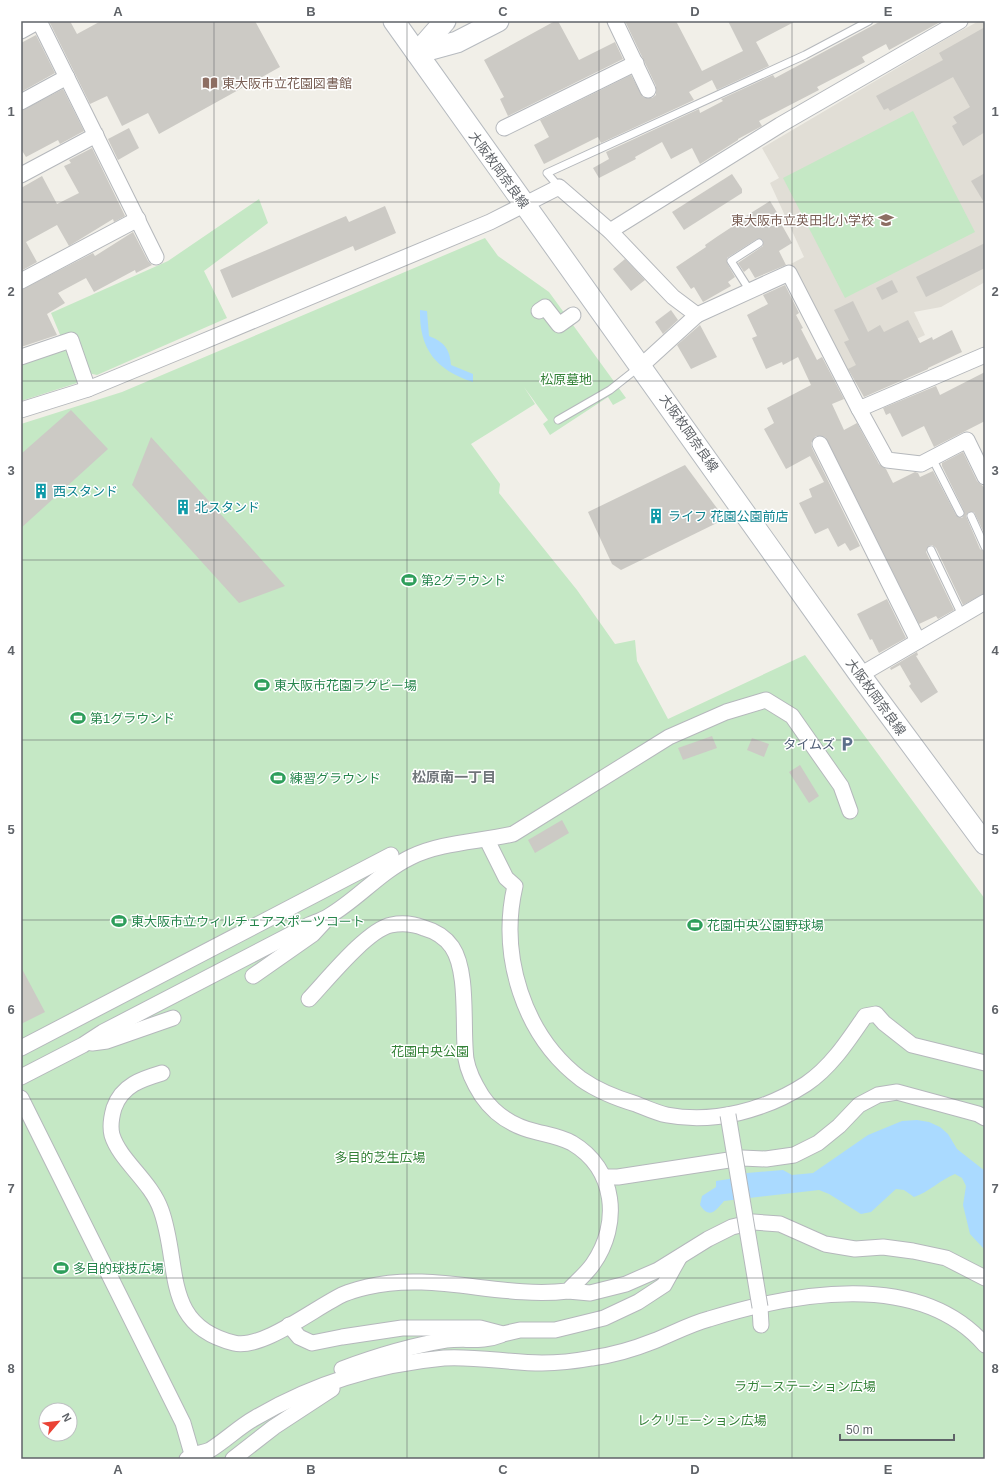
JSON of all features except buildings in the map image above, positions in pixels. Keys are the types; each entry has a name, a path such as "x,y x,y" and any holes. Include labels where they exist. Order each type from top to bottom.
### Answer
{"main road":[{"name":"大阪枚岡奈良線","path":"394,21 860,675 985,844"},
{"path":"417,53 445,21"},
{"path":"417,53 457,42 498,21"}],"street":[{"path":"21,30 39,21 156,257"},
{"path":"615,21 648,90"},
{"path":"610,232 780,125 960,21"},
{"path":"504,128 636,63"},
{"path":"21,102 68,77"},
{"path":"21,175 96,135"},
{"path":"21,410 88,389 483,225 559,187 610,232 673,297 697,315"},
{"path":"21,281 138,220"},
{"path":"641,366 697,315 789,273 858,409 887,460 922,464 967,440 985,477"},
{"path":"539,311 545,307 559,325 573,315"},
{"path":"21,357 71,340 88,389"},
{"path":"858,409 985,355"},
{"path":"820,444 918,641"},
{"path":"860,675 985,602"},
{"path":"253,976 313,934 329,917 392,868 410,857 436,846 487,840 513,834 669,737 726,712 766,700 792,716 841,786 850,811"},
{"path":"487,840 506,878 515,886 510,915 509,935 511,959 517,984 526,1006 542,1037 563,1062 581,1079 606,1094 667,1115 700,1118 728,1115 760,1107 783,1097 806,1083 826,1068 843,1048 864,1016 876,1014 884,1023 912,1045 985,1063"},
{"path":"21,1048 391,855"},
{"path":"21,1077 83,1045 103,1032 309,925 329,917"},
{"path":"309,999 371,936 390,925 407,924 423,927 440,934 452,946 458,960 462,981 466,1060 482,1096 497,1113 517,1126 556,1136 572,1144 590,1158 604,1177 611,1212 610,1231 593,1264 568,1291"},
{"path":"83,1045 107,1040 173,1018"},
{"path":"162,1073 143,1079 127,1087 114,1108 112,1115 112,1134 119,1149 152,1191 161,1210 169,1237 176,1285 183,1309 197,1326 220,1339 237,1343 262,1340 344,1294 368,1286 420,1282 546,1294 568,1291 590,1293 626,1284 658,1270 680,1258 708,1239 732,1227 753,1222 780,1224 825,1244 855,1249 883,1247 946,1258 985,1278"},
{"path":"604,1177 618,1177 742,1158 766,1159 794,1155 818,1143 839,1126 859,1104 878,1095 896,1092 978,1114 985,1118"},
{"path":"23,1104 183,1422 190,1457 208,1451 254,1418 304,1393 332,1382 390,1366 446,1358 542,1363 574,1362 613,1355 653,1342 708,1319 783,1300 821,1295 873,1295 923,1303 947,1314 974,1333 985,1345"},
{"path":"728,1115 760,1306 761,1325"},
{"path":"233,1459 274,1427 332,1389 332,1382 340,1370 395,1350 448,1340 492,1339 503,1334 520,1330 554,1330 604,1318 638,1302 664,1285 680,1258"},
{"path":"289,1325 299,1337 312,1343 402,1328 480,1328 503,1334"}],"lane":[{"path":"559,187 547,173 805,55 869,21"},
{"path":"750,291 731,261 759,243"},
{"path":"558,420 610,390 641,366"},
{"path":"932,458 960,513"},
{"path":"971,516 985,547"},
{"path":"930,550 962,615"}],"shaded area":[{"name":"東大阪市立英田北小学校","path":"979,21 985,21 985,282 941,307 914,312 925,335 845,373 789,265 804,257 770,183 779,178 762,148"}],"green space":[{"path":"913,111 975,232 845,298 783,178"},
{"path":"259,199 268,223 204,271 227,318 97,375 88,373 74,333 61,337 51,313 168,261"},
{"name":"花園中央公園","path":"485,238 498,256 549,292 626,398 613,405 608,397 550,435 543,424 548,420 524,387 535,404 471,444 500,484 499,493 577,590 615,644 635,640 637,661 668,719 805,655 985,899 985,1459 21,1459 21,424 122,392"},
{"path":"63,349 70,353 80,378 77,383 21,401 21,363"}],"water":[{"path":"420,310 427,311 429,336 439,341 448,350 451,365 473,374 473,382 449,371 432,356 423,336 420,324"},
{"path":"917,1120 929,1122 940,1127 948,1134 957,1149 985,1171 985,1250 970,1234 963,1205 966,1186 962,1178 955,1174 914,1197 904,1190 896,1189 871,1212 861,1214 829,1194 819,1190 724,1201 716,1210 710,1213 704,1210 700,1205 702,1196 716,1187 716,1181 729,1179 747,1173 783,1170 792,1175 813,1173 868,1135 902,1121"}],"place":[{"name":"東大阪市立花園図書館","path":"210,83"},
{"name":"東大阪市立英田北小学校","path":"886,220"},
{"name":"西スタンド","path":"41,491"},
{"name":"北スタンド","path":"183,507"},
{"name":"ライフ 花園公園前店","path":"656,516"},
{"name":"第2グラウンド","path":"409,580"},
{"name":"東大阪市花園ラグビー場","path":"262,685"},
{"name":"第1グラウンド","path":"78,718"},
{"name":"タイムズ","path":"847,744"},
{"name":"練習グラウンド","path":"278,778"},
{"name":"東大阪市立ウィルチェアスポーツコート","path":"119,921"},
{"name":"花園中央公園野球場","path":"695,925"},
{"name":"多目的球技広場","path":"61,1268"}],"district":[{"name":"松原南一丁目","path":"454,777"}],"park label":[{"name":"松原墓地","path":"566,379"},
{"name":"多目的芝生広場","path":"380,1157"},
{"name":"ラガーステーション広場","path":"805,1386"},
{"name":"レクリエーション広場","path":"702,1420"}]}
